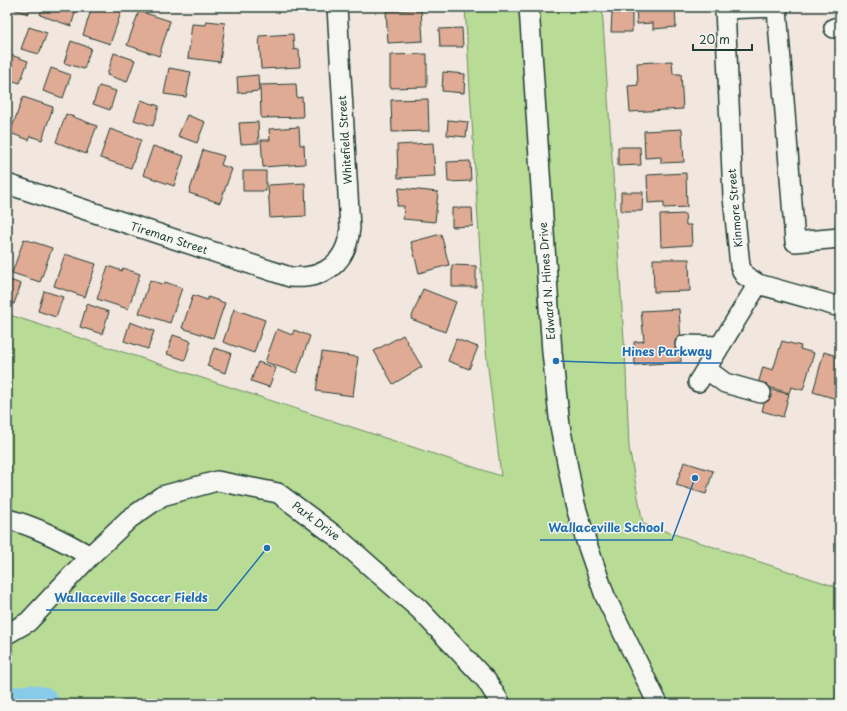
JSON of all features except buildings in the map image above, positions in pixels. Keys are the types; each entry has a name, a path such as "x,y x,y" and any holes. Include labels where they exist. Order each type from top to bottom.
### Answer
{"street":[{"name":"Whitefield Street","path":"332,267 341,257 346,248 350,228 337,7"},
{"name":"Edward N. Hines Drive","path":"529,7 552,352 560,426 575,504 586,544 605,596 658,704"},
{"path":"725,8 777,7 795,242 840,238"},
{"name":"Kinmore Street","path":"725,8 733,197 740,266 744,275 758,284"},
{"name":"Tireman Street","path":"7,184 290,277 311,277 324,273 332,267"},
{"path":"761,393 702,375 758,284 840,307"},
{"path":"685,345 720,346"},
{"name":"Park Drive","path":"7,634 28,622 90,556 129,519 162,496 217,481 278,494 337,537 419,609 486,680 501,704"},
{"path":"7,519 17,521 59,539 90,556"}],"green space":[{"path":"465,7 602,7 626,370 629,447 643,524 840,588 840,704 7,704 7,314 501,476 486,351"}],"waterway":[{"path":"15,704 29,702 42,704"}],"place":[{"name":"Hines Parkway","path":"556,361"},
{"name":"Wallaceville School","path":"695,478"},
{"name":"Wallaceville Soccer Fields","path":"267,548"}]}
